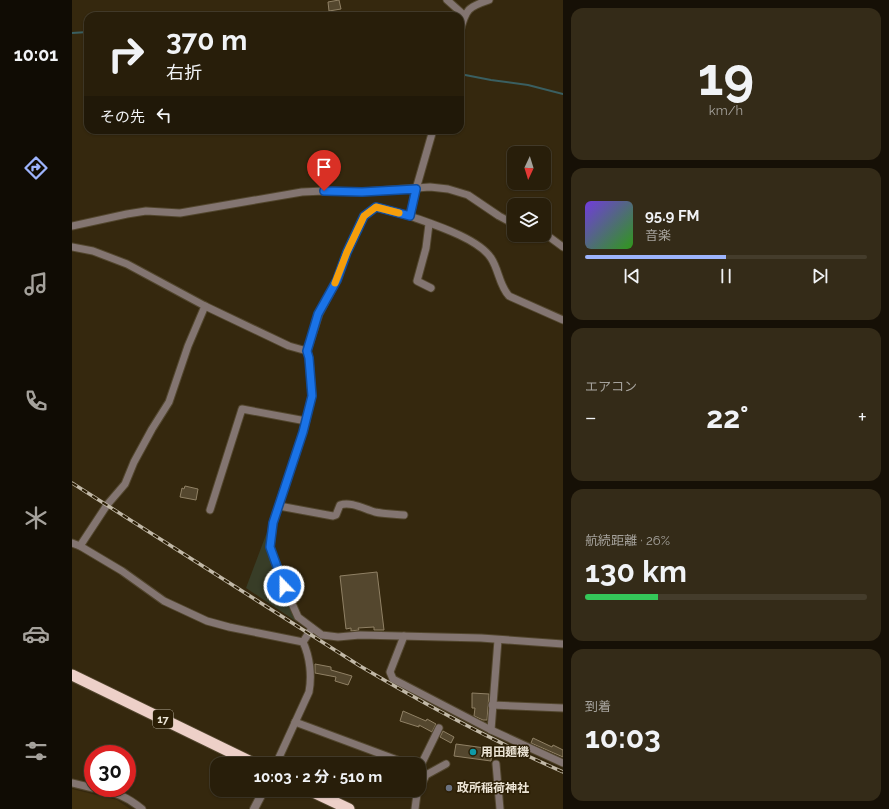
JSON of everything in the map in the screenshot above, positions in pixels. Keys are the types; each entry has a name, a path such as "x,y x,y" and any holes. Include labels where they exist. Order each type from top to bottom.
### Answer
{"highway":[{"name":"17","path":"72,675 241,757"},
{"path":"324,797 349,809"}],"street":[{"path":"447,0 461,12"},
{"path":"464,15 473,6 489,0"},
{"path":"410,216 432,134"},
{"path":"72,226 146,211 180,213 302,192 362,192 430,187 448,189 468,195 507,220"},
{"path":"563,320 509,296 504,290 496,266 490,256 479,246 446,230 410,216 376,207 364,216 347,252 337,280 318,314 307,351 309,358 312,396 303,432 273,523 270,547 278,572 298,617 322,635 338,637 360,635 404,636 563,644"},
{"path":"429,224 426,248 417,281 430,288"},
{"path":"551,238 563,247"},
{"path":"72,247 93,251 127,264 206,306 288,346 307,351"},
{"path":"80,546 107,505 124,484 145,442 169,402 188,346 206,306"},
{"path":"210,510 242,409 306,421"},
{"path":"279,506 333,516 336,514 340,505 344,504 376,512 404,515"},
{"path":"72,543 80,546 122,572 164,601 207,621 303,642"},
{"path":"303,642 312,628"},
{"path":"404,636 390,672 393,679 491,730 563,763"},
{"path":"491,730 498,640"},
{"path":"279,757 309,692 310,682 307,650 303,642"},
{"path":"492,705 563,708"},
{"path":"295,722 389,757"},
{"path":"425,757 439,728"},
{"path":"426,775 446,764"},
{"path":"496,764 500,809"},
{"path":"72,783 84,786"},
{"path":"126,797 142,809"},
{"path":"254,809 260,797"},
{"path":"415,809 417,797"}],"shaded area":[{"path":"72,789 84,792 84,797 105,797 117,800 130,809 72,809"}],"green space":[{"path":"267,532 270,559 298,619 297,622 246,588"}],"building":[{"path":"339,0 341,9 329,11 328,2"},
{"path":"185,486 198,489 196,500 180,497 182,488 184,489"},
{"path":"377,572 384,630 374,630 374,627 358,628 359,630 351,631 351,628 346,629 340,576"},
{"path":"315,664 331,667 331,670 352,676 348,685 335,681 336,677 315,673"},
{"path":"472,693 489,694 487,720 474,716 475,708 472,708"},
{"path":"403,711 426,721 427,719 436,724 432,732 419,725 419,727 400,721"},
{"path":"443,731 454,737 451,743 440,737"},
{"path":"533,738 552,747 553,745 563,750 563,757 531,743"},
{"name":"用田麺機","path":"456,744 492,749 491,761 454,756"}],"waterway":[{"path":"72,33 84,32"},
{"path":"464,75 528,85 563,94"}],"railway":[{"path":"72,483 360,666 460,722 563,772"}],"slow traffic":[{"path":"335,283 347,252 364,216 376,207 399,213"}],"place":[{"name":"用田麺機","path":"473,752"},
{"name":"政所稲荷神社","path":"449,788"}],"route":[{"path":"284,586 270,547 273,523 303,432 312,396 309,358 307,351 318,314 337,280 347,252 364,216 376,207 410,216 416,189 362,192 324,191"}]}
